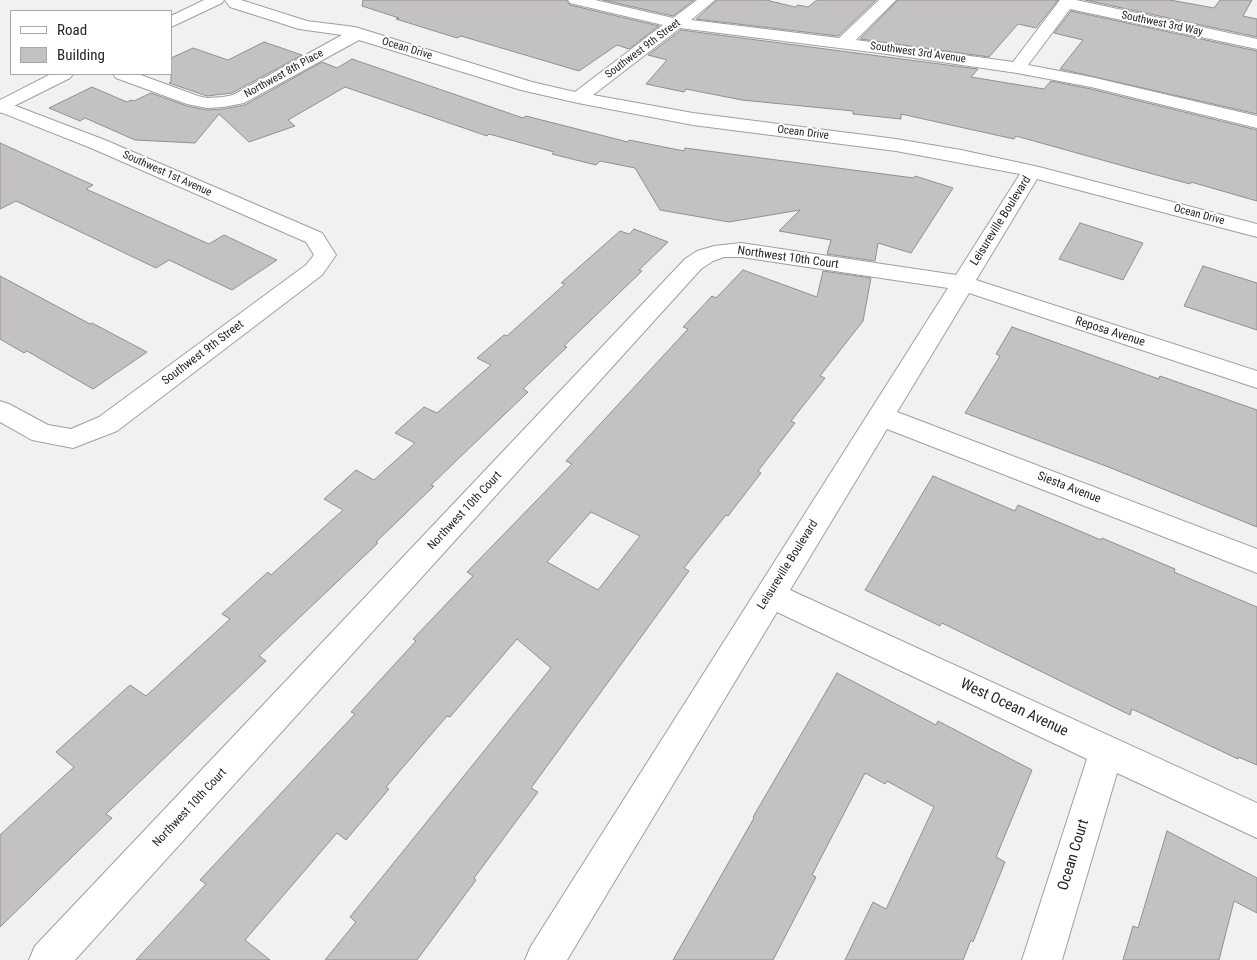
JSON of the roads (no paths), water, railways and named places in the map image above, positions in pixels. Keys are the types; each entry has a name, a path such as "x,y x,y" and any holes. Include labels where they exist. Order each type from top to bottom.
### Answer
{"street":[{"path":"172,22 216,0"},
{"name":"Ocean Drive","path":"233,0 236,4 305,26 353,32 526,86 578,98 693,118 896,145 960,156 1032,171 1257,231"},
{"name":"Ocean Drive","path":"270,0 344,24 353,32"},
{"name":"Southwest 3rd Avenue","path":"576,0 676,24 950,57 1017,68 1099,84 1257,122"},
{"name":"Southwest 9th Street","path":"578,98 707,0"},
{"path":"843,44 888,0"},
{"path":"1017,68 1067,1"},
{"name":"Southwest 3rd Way","path":"1067,1 1257,44"},
{"name":"Northwest 8th Place","path":"125,75 193,100 223,102 238,99 353,32"},
{"path":"0,106 62,75"},
{"name":"Southwest 1st Avenue","path":"0,106 98,144 314,238 325,255"},
{"name":"Leisureville Boulevard","path":"545,960 1032,171"},
{"name":"Northwest 10th Court","path":"50,960 693,264 705,256 722,251 741,250 963,283"},
{"name":"Southwest 9th Street","path":"0,410 40,433 73,439 108,424 314,270 325,255"},
{"name":"Reposa Avenue","path":"963,283 1257,380"},
{"name":"Siesta Avenue","path":"880,416 1257,560"},
{"name":"West Ocean Avenue","path":"770,595 1257,821"},
{"name":"Ocean Court","path":"1042,960 1106,750"}]}
